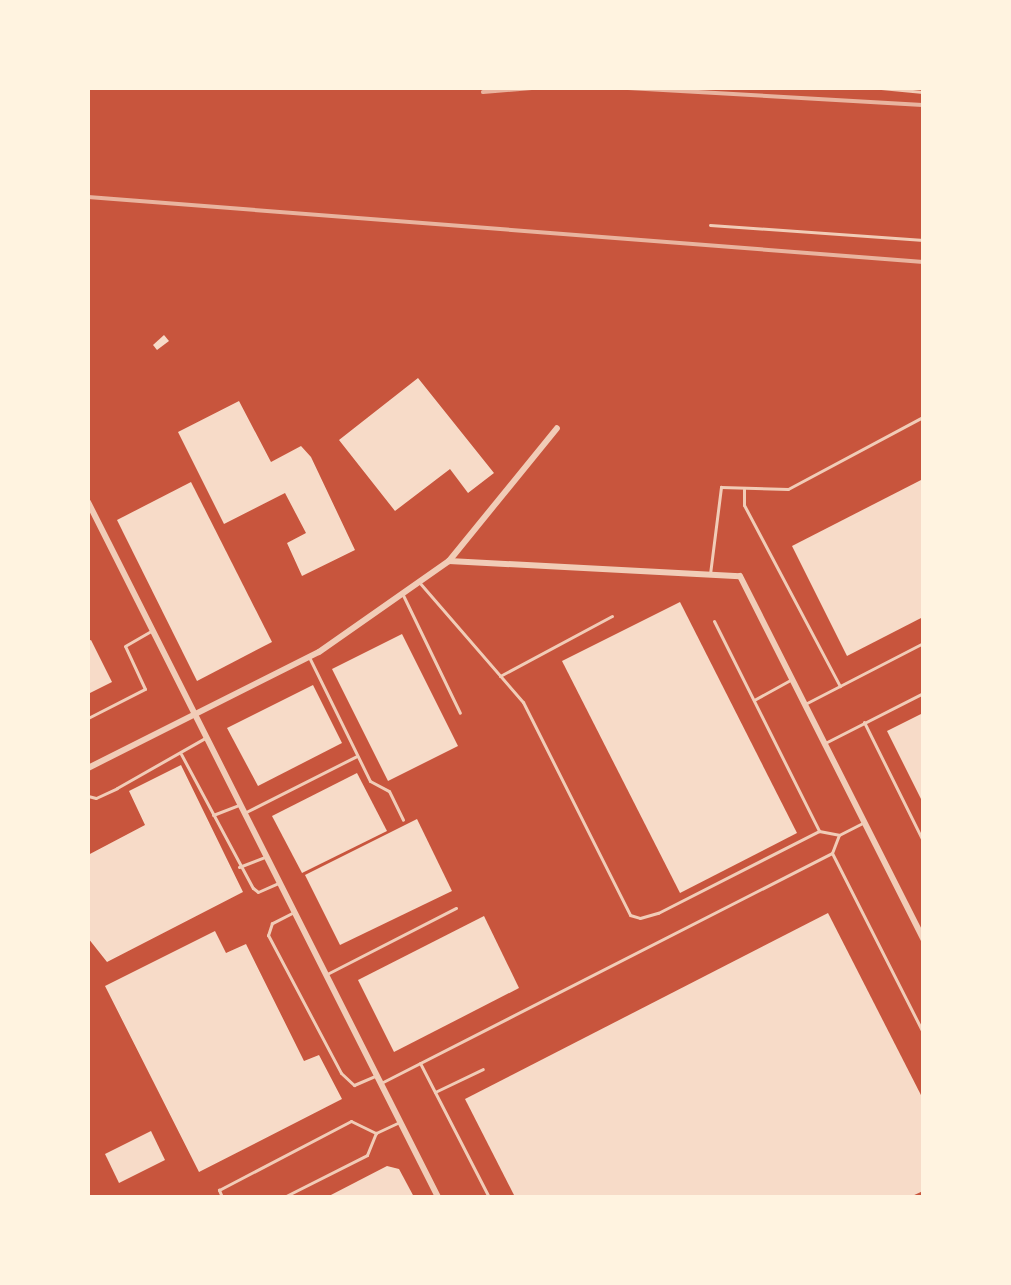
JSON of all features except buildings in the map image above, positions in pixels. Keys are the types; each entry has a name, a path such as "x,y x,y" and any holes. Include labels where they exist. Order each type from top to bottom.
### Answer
{"street":[{"path":"88,768 309,657 449,561 557,428"},
{"path":"88,502 197,712 438,1197"},
{"path":"449,561 740,576 923,939"}],"lane":[{"path":"881,88 923,92"},
{"path":"710,225 923,240"},
{"path":"710,575 721,487 788,489 923,417"},
{"path":"745,488 744,505 840,686"},
{"path":"419,582 523,702 630,915 640,918 658,913 819,831 839,835 864,823"},
{"path":"402,593 460,713"},
{"path":"500,676 612,616"},
{"path":"714,621 819,831"},
{"path":"88,718 145,689 125,646 154,629"},
{"path":"805,704 923,643"},
{"path":"309,657 370,781 389,791 403,820"},
{"path":"754,700 792,679"},
{"path":"825,743 923,693"},
{"path":"864,722 923,841"},
{"path":"88,796 96,798 181,754 208,736"},
{"path":"181,754 239,867 258,892 281,882"},
{"path":"246,812 358,756"},
{"path":"213,815 242,804"},
{"path":"381,1083 832,853 839,835"},
{"path":"832,853 923,1032"},
{"path":"239,867 268,856"},
{"path":"327,974 456,908"},
{"path":"295,911 272,923 268,935 341,1073 354,1085 377,1075"},
{"path":"420,1063 489,1197"},
{"path":"435,1092 483,1069"},
{"path":"222,1197 219,1190 351,1121 376,1133"},
{"path":"284,1197 367,1155 376,1133 400,1122"}],"railway":[{"path":"483,92 532,88"},
{"path":"628,88 923,105"},
{"path":"88,197 923,262"}]}
